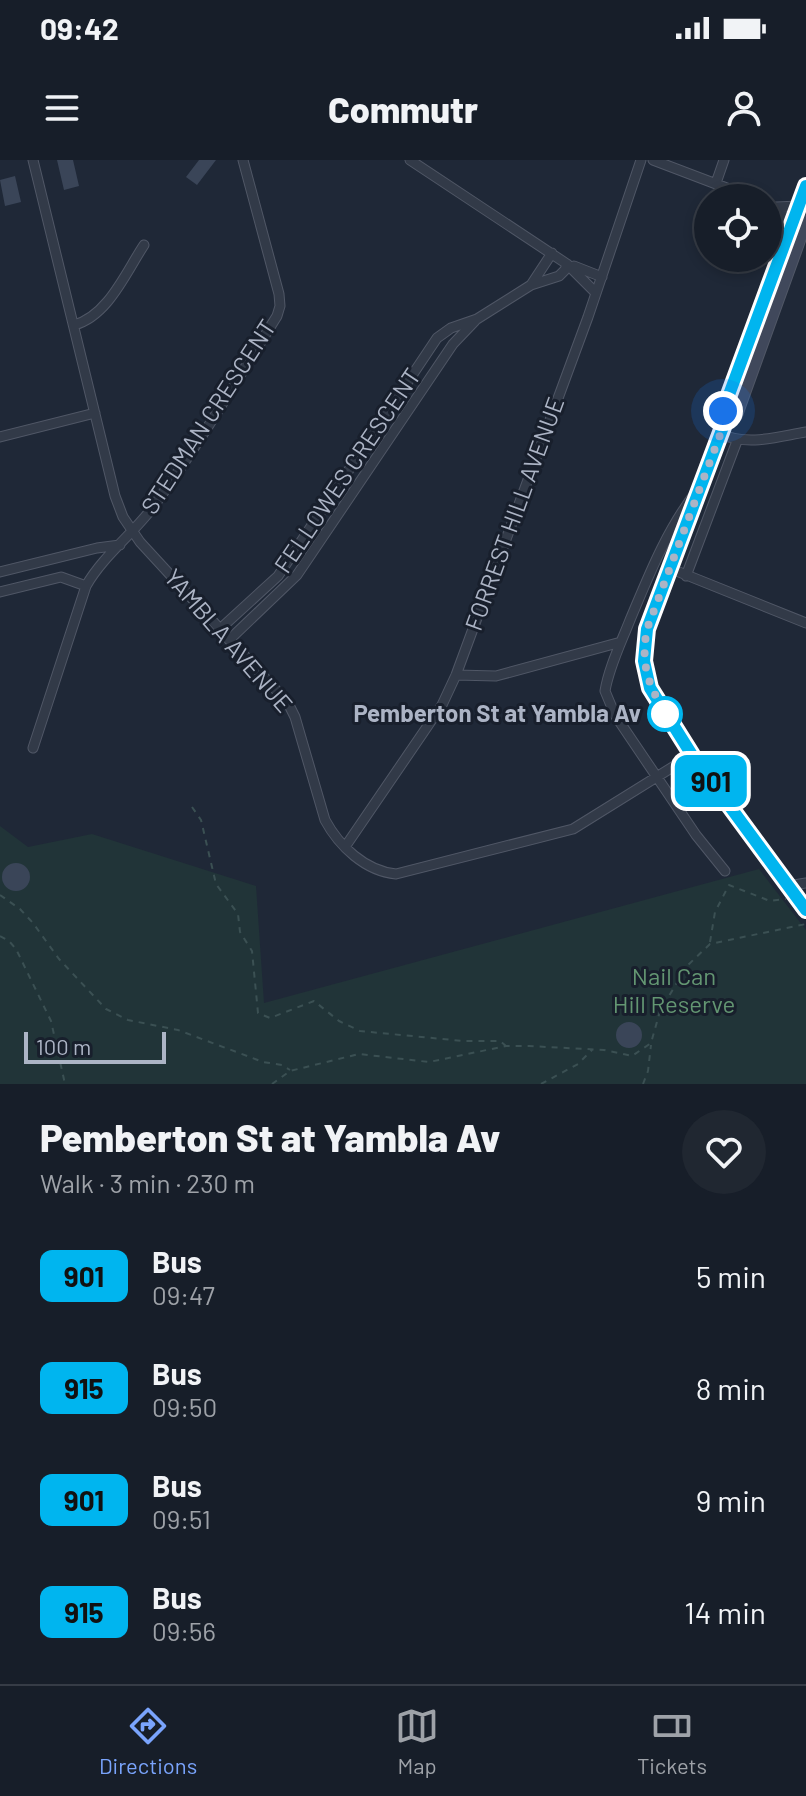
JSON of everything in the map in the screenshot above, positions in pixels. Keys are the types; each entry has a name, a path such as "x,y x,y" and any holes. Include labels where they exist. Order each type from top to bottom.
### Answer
{"main road":[{"path":"806,187 799,206 803,221 723,411 722,431 647,629 645,669 650,688 692,755 806,910"}],"street":[{"name":"YAMBLA AVENUE","path":"33,160 115,496 132,532 292,710 325,820 345,847 363,863 376,869 386,873 404,873 573,829 692,755"},
{"name":"STEDMAN CRESCENT","path":"33,748 86,586 99,565 132,532 167,488 277,316 279,294 243,160"},
{"path":"410,160 552,253 596,293"},
{"name":"FORREST HILL AVENUE","path":"345,847 442,705 456,675 602,277 641,160"},
{"path":"653,160 716,183 724,160"},
{"path":"782,206 799,206"},
{"path":"782,211 803,221"},
{"path":"74,325 86,322 104,305 144,245"},
{"name":"FELLOWES CRESCENT","path":"531,285 552,253"},
{"path":"583,270 608,258"},
{"path":"567,264 602,277"},
{"name":"FELLOWES CRESCENT","path":"220,629 278,576 437,338 451,328 477,319 531,285 562,274 567,264"},
{"name":"FELLOWES CRESCENT","path":"229,640 293,581 453,344 477,319"},
{"path":"0,437 95,413"},
{"path":"722,431 737,441 806,432"},
{"path":"686,576 737,441"},
{"path":"700,487 668,533 621,642 607,680 606,696 611,709 696,835 725,871"},
{"path":"0,572 120,545"},
{"path":"669,568 806,623"},
{"path":"0,592 61,577 86,586"},
{"path":"456,675 496,676 621,642"},
{"path":"792,892 806,883"}],"path":[{"path":"192,807 201,820 216,884 238,914 240,932 252,951 258,1013 270,1018 314,1001 339,1021 360,1031 463,1041 500,1041 506,1046"},
{"path":"710,944 715,912 729,885 770,901 792,892"},
{"path":"0,895 20,909 59,959 106,1009 128,1020 178,1030 263,1062 282,1065 290,1071"},
{"path":"643,1084 660,1011 687,966 710,944 806,924"},
{"path":"0,936 16,949 51,1021 65,1084"},
{"path":"272,1084 290,1071 359,1054 429,1062 506,1046 614,1051 632,1056 651,1043"},
{"path":"541,1084 578,1064 593,1050"}],"green space":[{"name":"Nail Can Hill Reserve","path":"0,826 28,847 92,834 256,886 264,1003 759,869 806,930 806,1084 0,1084"}],"building":[{"path":"57,160 73,160 79,186 64,190"},
{"path":"199,160 216,160 197,185 186,177"},
{"path":"15,176 21,202 5,206 0,180"},
{"path":"16,863 26,867 30,877 26,887 16,891 6,887 2,877 6,867"},
{"path":"629,1022 639,1025 642,1035 639,1045 629,1048 619,1045 616,1035 619,1025"}],"bus line":[{"name":"901","path":"806,186 723,411 723,427 647,629 644,652 650,688 667,717 806,910"}],"place":[{"name":"Pemberton St at Yambla Av","path":"665,714"}],"route":[{"path":"665,714 667,717 647,677 644,652 647,629 723,427 723,411"}]}
